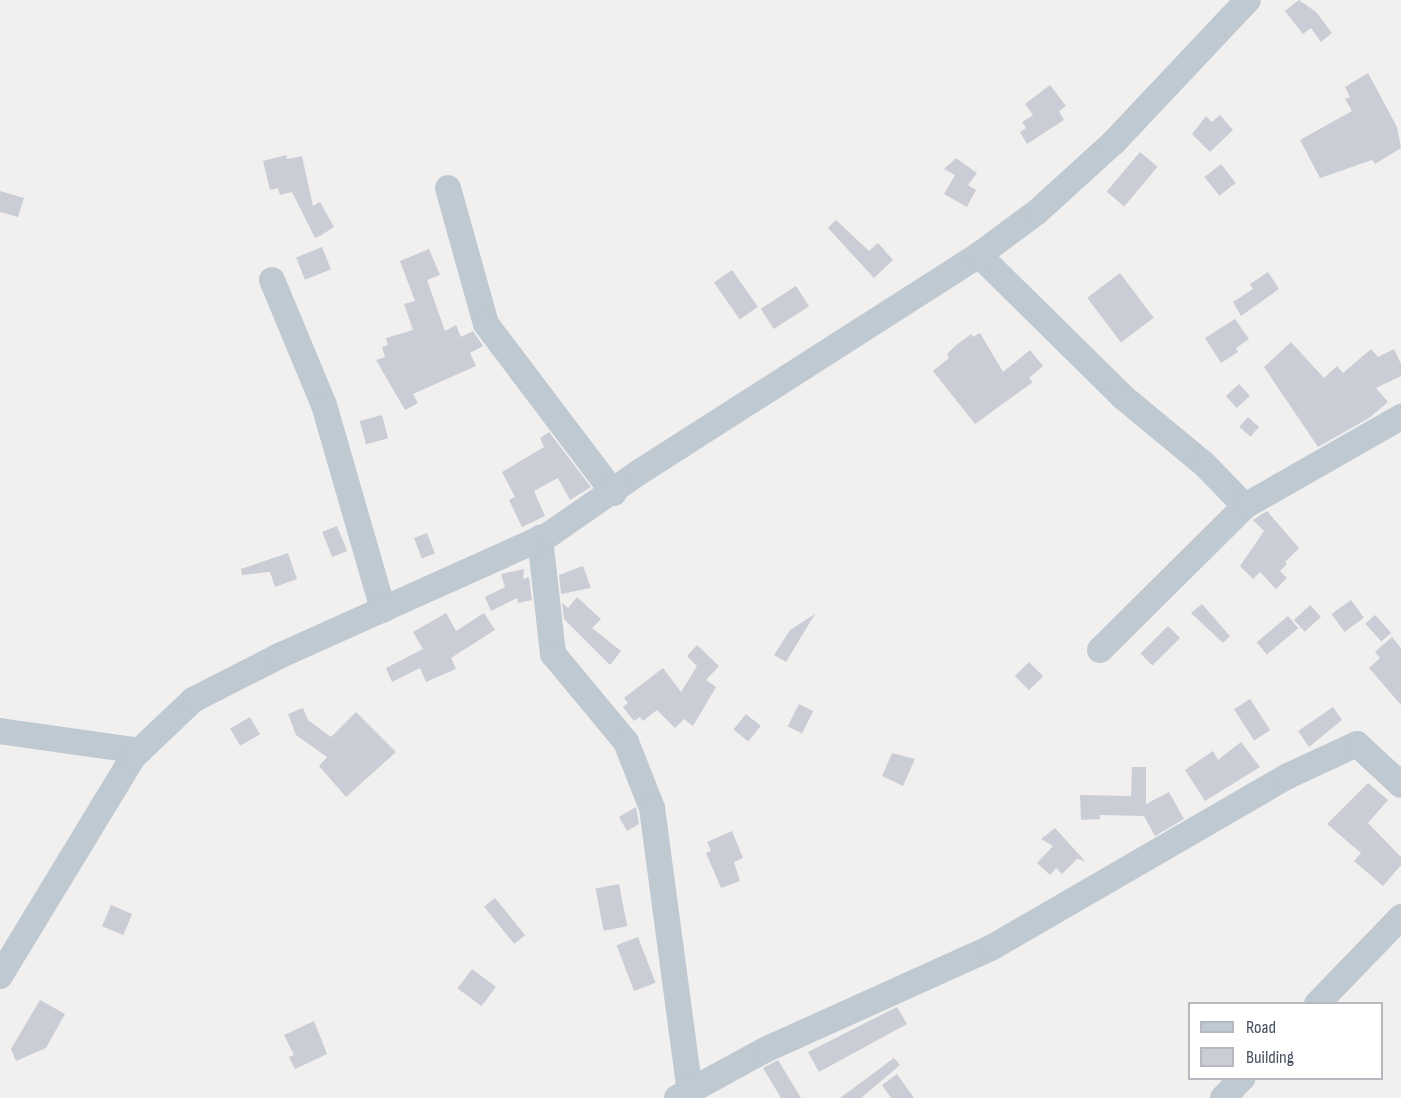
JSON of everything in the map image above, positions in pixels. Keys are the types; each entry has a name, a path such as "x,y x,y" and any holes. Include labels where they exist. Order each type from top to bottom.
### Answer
{"street":[{"path":"0,976 140,751 193,700 279,656 540,538 614,493 638,473 980,255 1037,212 1114,142 1248,0"},
{"path":"448,188 486,324 614,493"},
{"path":"980,255 1123,397 1204,464 1245,506"},
{"path":"272,280 324,405 383,610"},
{"path":"1100,650 1245,506 1401,417"},
{"path":"540,538 553,654 627,742 652,808 683,1095 765,1050 991,948 1288,776 1357,744 1401,786"},
{"path":"0,731 140,751"},
{"path":"1319,1002 1401,917"},
{"path":"1223,1098 1240,1080"}],"building":[{"path":"1299,0 1316,12 1332,33 1321,42 1311,28 1303,34 1285,11"},
{"path":"1368,73 1397,127 1401,148 1375,164 1372,160 1320,178 1300,140 1352,111 1345,99 1350,97 1345,87"},
{"path":"1050,85 1066,106 1059,111 1064,120 1027,144 1020,132 1026,128 1022,122 1033,115 1025,104"},
{"path":"1220,115 1233,130 1210,152 1192,134 1206,116 1212,122"},
{"path":"1140,152 1158,167 1124,207 1107,192"},
{"path":"286,155 287,159 302,156 313,206 320,202 334,227 315,238 292,192 280,195 278,188 270,190 263,161"},
{"path":"956,158 977,173 968,185 976,190 967,207 944,194 955,175 944,169"},
{"path":"1221,164 1236,183 1219,196 1204,177"},
{"path":"0,191 24,198 18,217 0,212"},
{"path":"836,220 869,251 878,243 893,260 874,278 828,228"},
{"path":"322,247 331,269 305,280 296,257"},
{"path":"429,249 440,275 427,280 445,331 456,325 461,337 473,331 483,346 470,353 476,366 413,394 418,403 405,410 376,360 385,357 382,347 388,345 386,338 413,330 404,304 415,301 400,261"},
{"path":"732,270 758,307 740,319 714,283"},
{"path":"1268,272 1279,289 1241,316 1233,302 1253,289 1250,284"},
{"path":"1120,273 1154,318 1121,342 1087,298"},
{"path":"796,286 809,306 774,329 761,309"},
{"path":"1235,319 1249,339 1236,348 1238,352 1221,363 1205,338"},
{"path":"980,333 1003,372 1030,350 1043,366 1029,378 1033,382 975,424 933,371 949,358 947,354 955,346 971,334 973,337"},
{"path":"1291,342 1324,378 1337,366 1343,373 1371,349 1378,357 1394,349 1401,364 1401,376 1376,388 1388,402 1369,418 1318,447 1264,367"},
{"path":"1239,384 1250,396 1237,408 1226,396"},
{"path":"382,415 388,438 366,444 360,421"},
{"path":"1248,417 1259,427 1250,437 1239,427"},
{"path":"549,432 591,487 570,500 558,478 534,491 545,516 522,527 509,500 515,497 502,472 544,447 540,438"},
{"path":"1267,511 1299,548 1285,562 1287,564 1280,571 1287,578 1276,589 1260,572 1253,579 1240,566 1264,531 1253,520"},
{"path":"337,526 347,551 332,557 322,532"},
{"path":"427,533 435,554 422,559 414,538"},
{"path":"288,553 297,579 275,587 270,572 242,575 241,569"},
{"path":"583,566 591,588 561,594 559,575"},
{"path":"524,569 523,579 529,577 532,600 518,603 517,598 491,611 485,597 505,587 501,574"},
{"path":"577,597 601,619 592,628 621,651 610,665 564,619 562,603 568,608"},
{"path":"1351,600 1364,618 1345,632 1332,614"},
{"path":"1202,604 1230,636 1223,643 1191,613"},
{"path":"1310,605 1321,617 1305,632 1294,620"},
{"path":"446,613 456,631 484,613 495,630 451,658 456,669 426,682 420,668 392,682 386,668 423,649 413,632"},
{"path":"815,614 786,662 774,655 790,630"},
{"path":"1375,615 1391,633 1381,642 1365,624"},
{"path":"1288,616 1298,628 1267,655 1257,642"},
{"path":"1168,626 1180,638 1152,666 1140,654"},
{"path":"1392,637 1401,648 1401,705 1369,668 1380,658 1375,652"},
{"path":"697,645 719,666 706,680 716,687 693,726 684,719 675,728 657,710 643,721 640,717 634,721 623,707 628,703 624,698 663,668 681,692 697,666 687,656"},
{"path":"1029,662 1043,676 1029,690 1015,676"},
{"path":"1250,699 1270,730 1254,740 1234,709"},
{"path":"799,704 813,711 802,734 788,726"},
{"path":"1333,707 1342,720 1309,747 1298,731"},
{"path":"303,708 308,720 331,737 356,712 396,752 346,797 319,766 327,757 296,735 288,714"},
{"path":"746,714 761,726 748,742 733,730"},
{"path":"250,717 260,734 240,746 230,728"},
{"path":"1241,742 1260,767 1205,801 1185,770 1213,751 1218,760"},
{"path":"892,753 915,759 903,786 882,776"},
{"path":"1132,767 1146,767 1146,804 1169,792 1184,819 1155,836 1144,816 1100,815 1100,819 1081,820 1080,795 1131,796"},
{"path":"1368,783 1388,800 1368,823 1401,857 1401,865 1383,886 1354,861 1361,853 1327,824"},
{"path":"636,807 639,824 627,831 619,817"},
{"path":"1055,828 1085,861 1077,859 1062,874 1056,868 1050,875 1037,863 1053,846 1041,839"},
{"path":"732,831 743,858 734,862 740,881 721,888 706,853 711,851 707,842"},
{"path":"619,884 627,926 604,931 595,889"},
{"path":"495,898 525,935 514,944 484,907"},
{"path":"111,905 132,914 123,935 102,926"},
{"path":"638,937 656,983 634,991 617,945"},
{"path":"472,969 496,987 482,1006 458,988"},
{"path":"40,1000 65,1014 46,1048 16,1061 11,1049"},
{"path":"897,1007 907,1024 819,1072 808,1052"},
{"path":"314,1021 327,1054 295,1069 289,1057 294,1055 284,1035"},
{"path":"894,1058 900,1065 861,1098 840,1098"},
{"path":"778,1060 801,1098 781,1098 763,1068"},
{"path":"897,1074 914,1098 891,1098 882,1085"}]}
